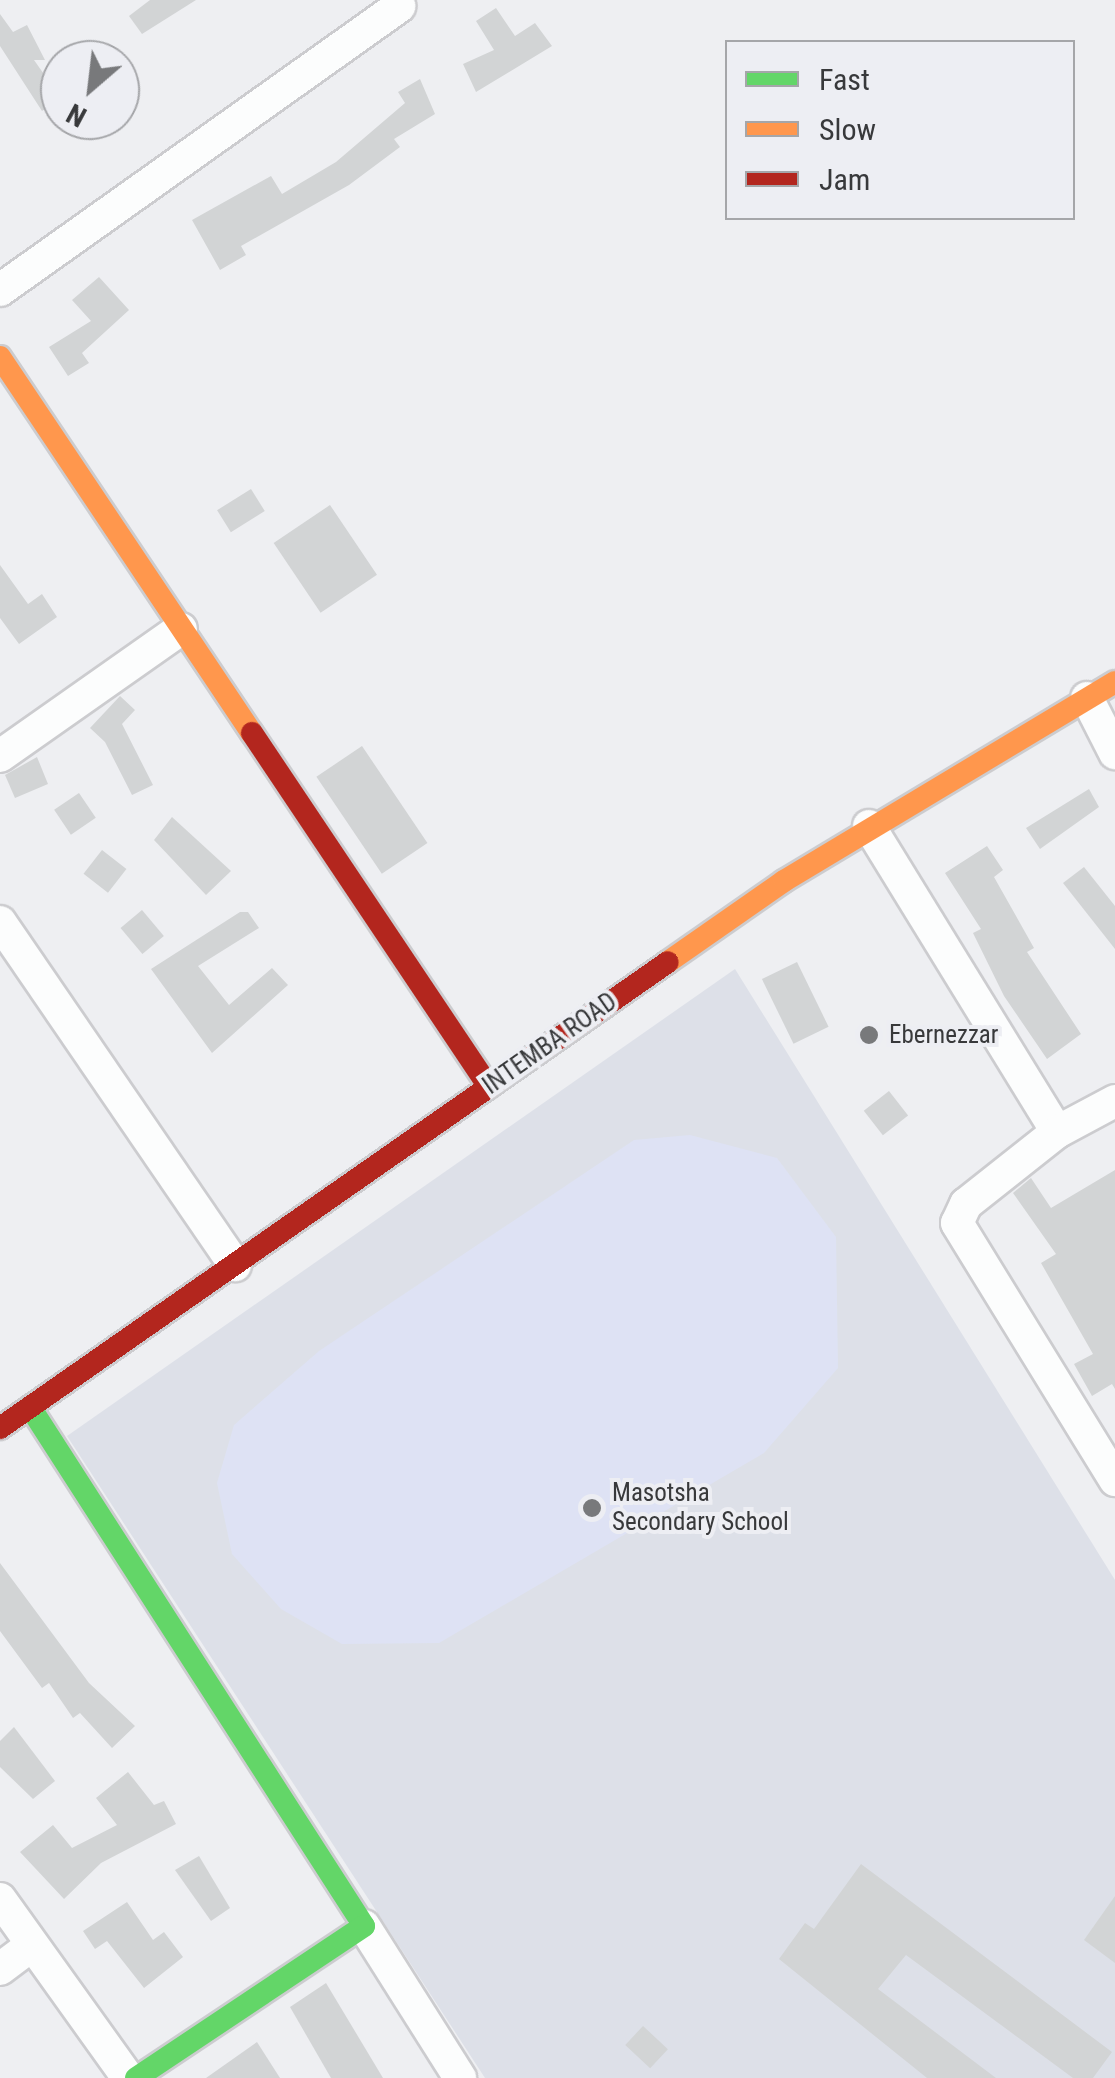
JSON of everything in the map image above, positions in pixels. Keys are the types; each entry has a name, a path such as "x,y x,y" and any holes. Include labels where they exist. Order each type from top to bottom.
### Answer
{"street":[{"path":"0,290 400,6"},
{"path":"0,358 489,1086"},
{"path":"0,756 181,629"},
{"path":"1101,690 1115,753"},
{"name":"INTEMBA ROAD","path":"0,1428 869,826 1101,690"},
{"path":"869,826 1057,1132"},
{"path":"0,922 235,1265"},
{"path":"1115,1101 1057,1132 966,1204 958,1223 1115,1480"},
{"path":"30,1407 460,2078"},
{"path":"0,1899 128,2078"},
{"path":"136,2078 364,1926"},
{"path":"0,1969 32,1945"}],"shaded area":[{"name":"Masotsha Secondary School","path":"735,969 1115,1580 1115,2078 485,2078 67,1436"},
{"path":"690,1135 777,1158 836,1237 838,1368 764,1453 439,1643 342,1644 281,1609 232,1554 217,1483 234,1425 319,1351 634,1140"}],"building":[{"path":"150,0 196,0 142,34 129,16"},
{"path":"496,8 515,36 535,23 552,46 476,92 463,64 494,50 476,21"},
{"path":"0,14 13,32 27,25 40,50 40,60 34,60 40,69 40,108 0,46"},
{"path":"420,79 435,114 394,139 400,147 349,185 241,246 246,255 220,270 192,220 271,176 282,194 336,162 405,103 398,92"},
{"path":"99,277 129,310 82,353 89,363 68,376 49,347 91,321 72,300"},
{"path":"251,489 265,511 231,532 217,510"},
{"path":"330,505 377,575 321,613 274,543"},
{"path":"0,565 28,604 42,594 57,617 19,644 0,618"},
{"path":"120,696 135,710 122,724 153,785 132,795 105,742 90,728"},
{"path":"362,746 427,843 382,874 316,777"},
{"path":"37,757 48,784 15,798 5,775"},
{"path":"1089,789 1099,807 1040,849 1026,828"},
{"path":"79,793 96,818 71,835 54,810"},
{"path":"172,817 231,871 206,895 154,840"},
{"path":"987,846 1003,870 994,877 1034,948 1027,952 1081,1034 1047,1059 1004,996 973,933 981,929 945,873"},
{"path":"102,850 126,869 108,893 84,874"},
{"path":"1084,867 1115,906 1115,949 1063,883"},
{"path":"142,910 164,936 142,954 121,928"},
{"path":"240,912 248,912 259,928 198,966 229,1005 272,968 288,985 212,1053 151,969"},
{"path":"797,962 829,1027 794,1044 762,979"},
{"path":"889,1091 908,1115 883,1135 864,1111"},
{"path":"1115,1170 1115,1389 1112,1384 1092,1396 1074,1364 1093,1354 1041,1263 1056,1254 1013,1193 1031,1178 1051,1208"},
{"path":"0,1563 89,1683 135,1726 112,1748 80,1713 73,1718 49,1683 42,1688 0,1631"},
{"path":"14,1727 55,1781 33,1799 0,1767 0,1741"},
{"path":"128,1772 154,1805 164,1801 176,1824 101,1863 64,1899 20,1852 53,1825 72,1848 117,1825 96,1798"},
{"path":"199,1856 230,1908 211,1921 175,1870"},
{"path":"861,1864 1112,2052 1093,2078 1073,2078 906,1955 878,1989 996,2078 927,2078 779,1959 805,1923 814,1929"},
{"path":"1115,1896 1115,1963 1084,1940"},
{"path":"127,1902 153,1940 164,1932 183,1957 144,1988 107,1941 95,1949 83,1931"},
{"path":"326,1983 383,2078 331,2078 290,2007"},
{"path":"643,2026 668,2049 650,2068 625,2045"},
{"path":"257,2042 280,2078 206,2078"}],"traffic: fast":[{"path":"30,1407 364,1926 136,2078"}],"traffic: slow":[{"path":"0,357 252,733"},
{"path":"668,962 784,881 1115,682"}],"traffic: jam":[{"path":"252,733 489,1087"},
{"path":"0,1428 668,962"}],"place":[{"name":"Ebernezzar","path":"869,1035"},
{"name":"Masotsha Secondary School","path":"592,1508"}]}
